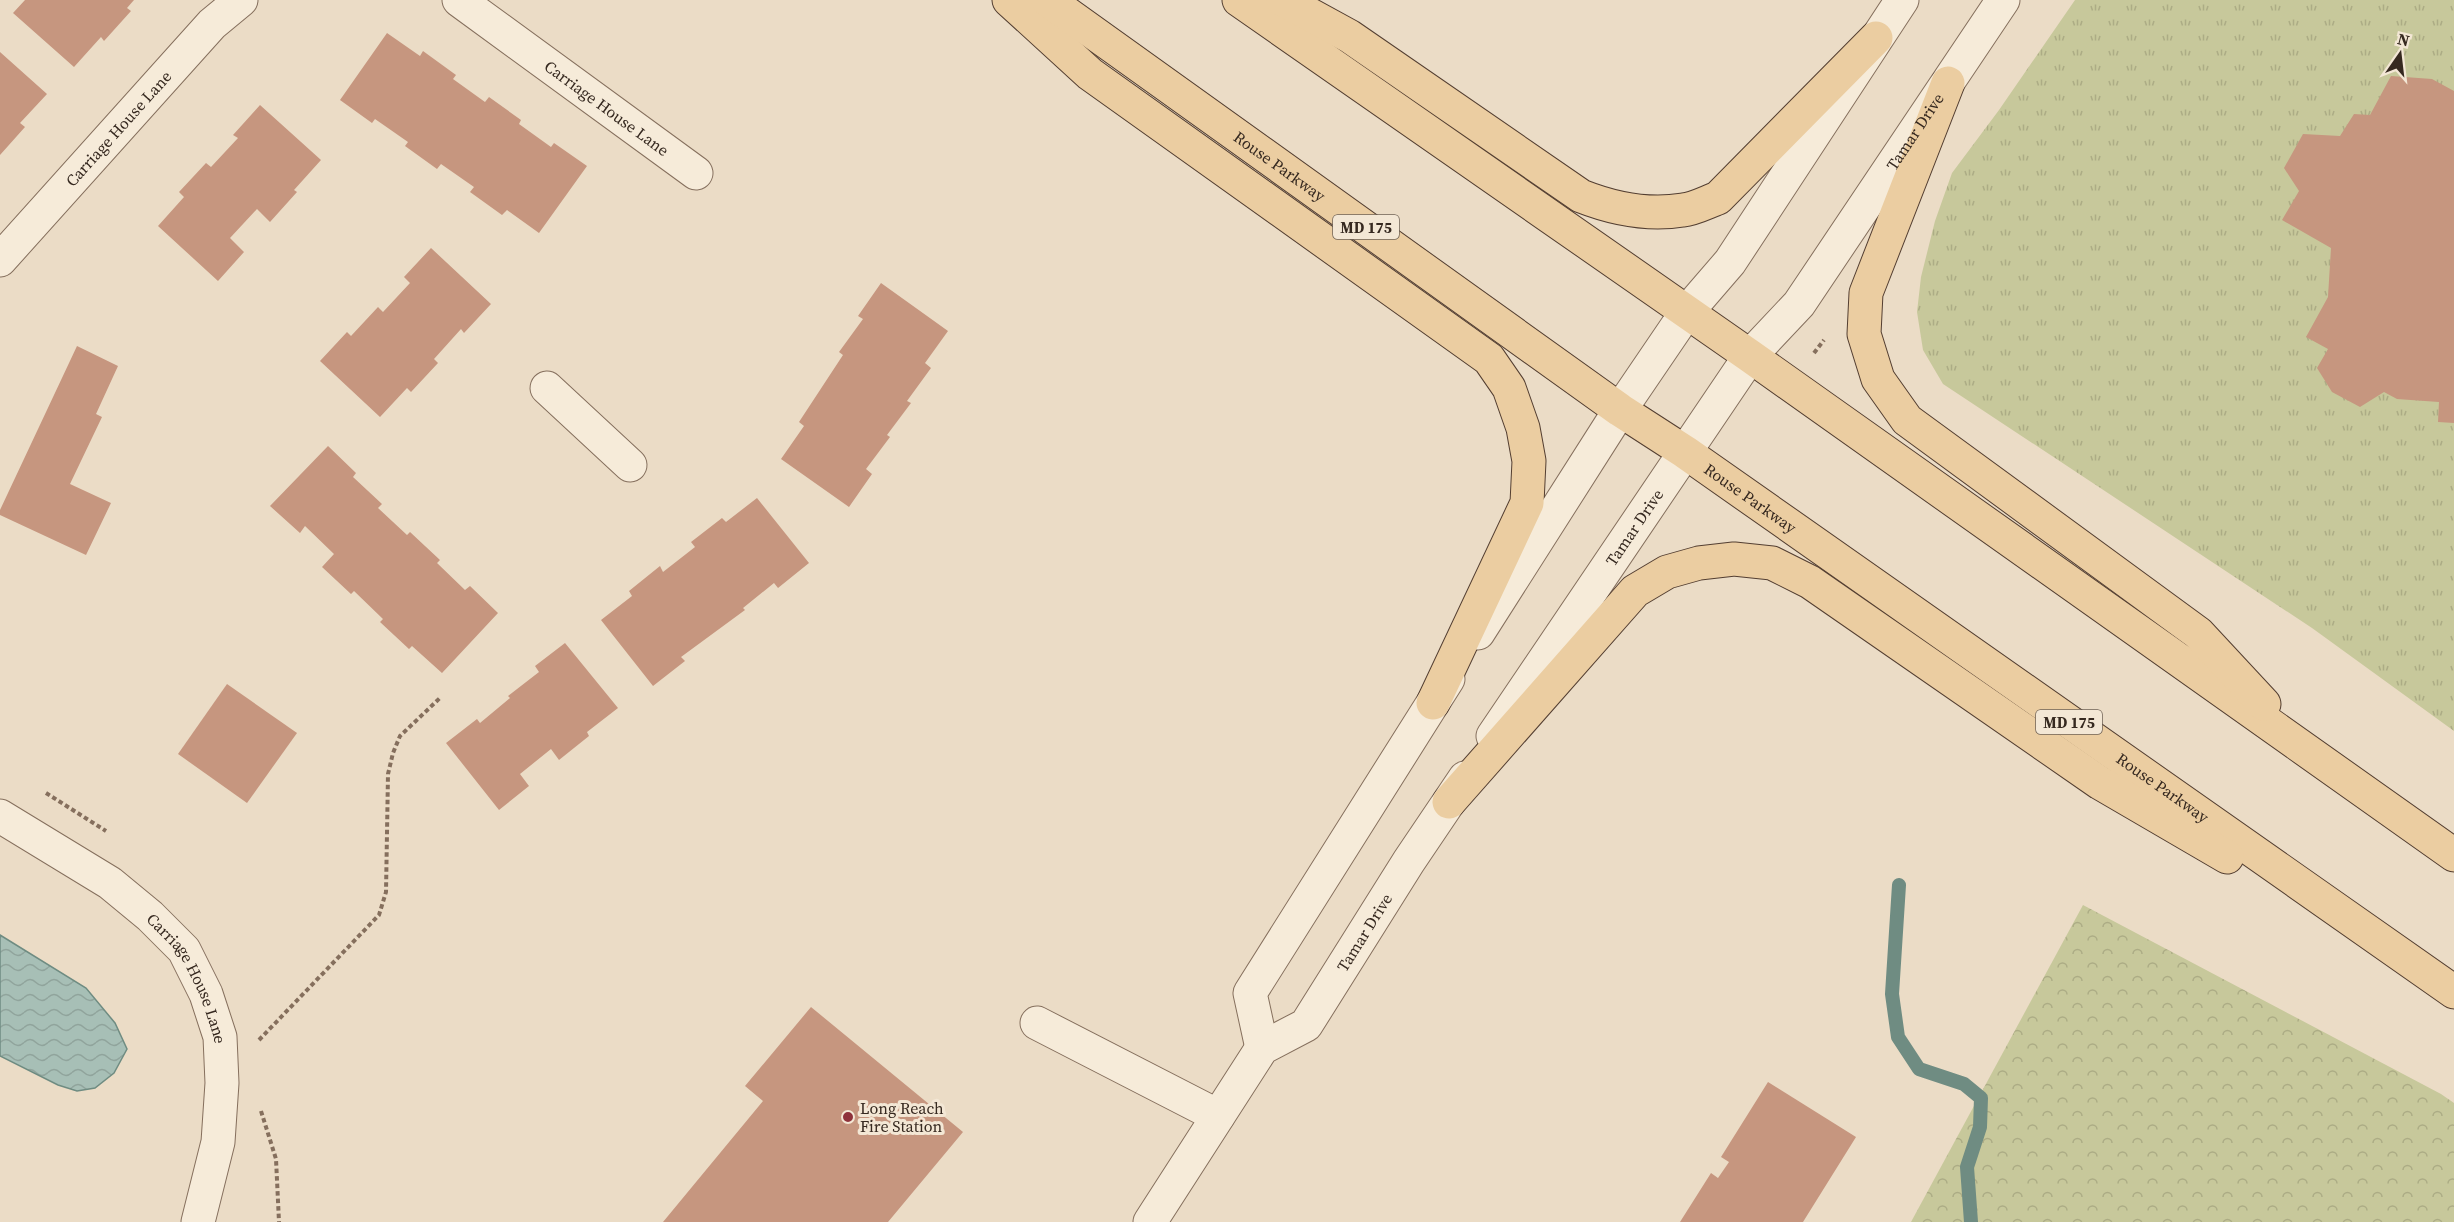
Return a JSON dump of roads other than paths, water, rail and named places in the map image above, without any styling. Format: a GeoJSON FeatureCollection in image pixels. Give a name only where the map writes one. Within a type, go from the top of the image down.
{"type":"FeatureCollection","features":[{"type":"Feature","properties":{"kind":"main road"},"geometry":{"type":"LineString","coordinates":[[1009,0],[1090,74],[1489,359],[1509,388],[1523,428],[1529,461],[1527,503],[1433,703]]}},
{"type":"Feature","properties":{"kind":"main road","name":"Rouse Parkway"},"geometry":{"type":"LineString","coordinates":[[1048,0],[1620,410],[1685,452],[2454,992]]}},
{"type":"Feature","properties":{"kind":"main road"},"geometry":{"type":"LineString","coordinates":[[1239,0],[1750,356],[2454,855]]}},
{"type":"Feature","properties":{"kind":"main road"},"geometry":{"type":"LineString","coordinates":[[1283,0],[1349,36],[1581,196],[1611,208],[1648,212],[1684,210],[1718,198],[1876,38]]}},
{"type":"Feature","properties":{"kind":"main road"},"geometry":{"type":"LineString","coordinates":[[1948,83],[1866,293],[1864,333],[1878,379],[1907,420],[2198,633],[2312,756]]}},
{"type":"Feature","properties":{"kind":"main road"},"geometry":{"type":"LineString","coordinates":[[1449,802],[1635,591],[1667,572],[1699,563],[1734,559],[1772,563],[1810,582],[2100,783],[2421,969]]}},
{"type":"Feature","properties":{"kind":"street","name":"Carriage House Lane"},"geometry":{"type":"LineString","coordinates":[[0,260],[212,24],[241,0]]}},
{"type":"Feature","properties":{"kind":"street","name":"Carriage House Lane"},"geometry":{"type":"LineString","coordinates":[[459,0],[696,173]]}},
{"type":"Feature","properties":{"kind":"street"},"geometry":{"type":"LineString","coordinates":[[1262,1048],[1250,993],[1620,410],[1686,313],[1730,262],[1902,0]]}},
{"type":"Feature","properties":{"kind":"street","name":"Tamar Drive"},"geometry":{"type":"LineString","coordinates":[[1150,1222],[1262,1048],[1306,1025],[1409,861],[1750,356],[1799,304],[2003,0]]}},
{"type":"Feature","properties":{"kind":"street"},"geometry":{"type":"LineString","coordinates":[[547,388],[630,465]]}},
{"type":"Feature","properties":{"kind":"street","name":"Carriage House Lane"},"geometry":{"type":"LineString","coordinates":[[0,816],[110,883],[150,916],[184,950],[206,994],[220,1037],[222,1083],[218,1142],[198,1222]]}},
{"type":"Feature","properties":{"kind":"street"},"geometry":{"type":"LineString","coordinates":[[1036,1023],[1218,1116]]}},
{"type":"Feature","properties":{"kind":"water"},"geometry":{"type":"Polygon","coordinates":[[[0,935],[86,988],[115,1023],[127,1049],[114,1073],[95,1088],[77,1091],[58,1085],[0,1056],[0,935]]]}},
{"type":"Feature","properties":{"kind":"waterway"},"geometry":{"type":"LineString","coordinates":[[1899,885],[1892,994],[1898,1037],[1919,1069],[1964,1084],[1981,1098],[1980,1127],[1967,1167],[1971,1222]]}},
{"type":"Feature","properties":{"kind":"place","name":"Long Reach Fire Station"},"geometry":{"type":"Point","coordinates":[848,1117]}}]}
